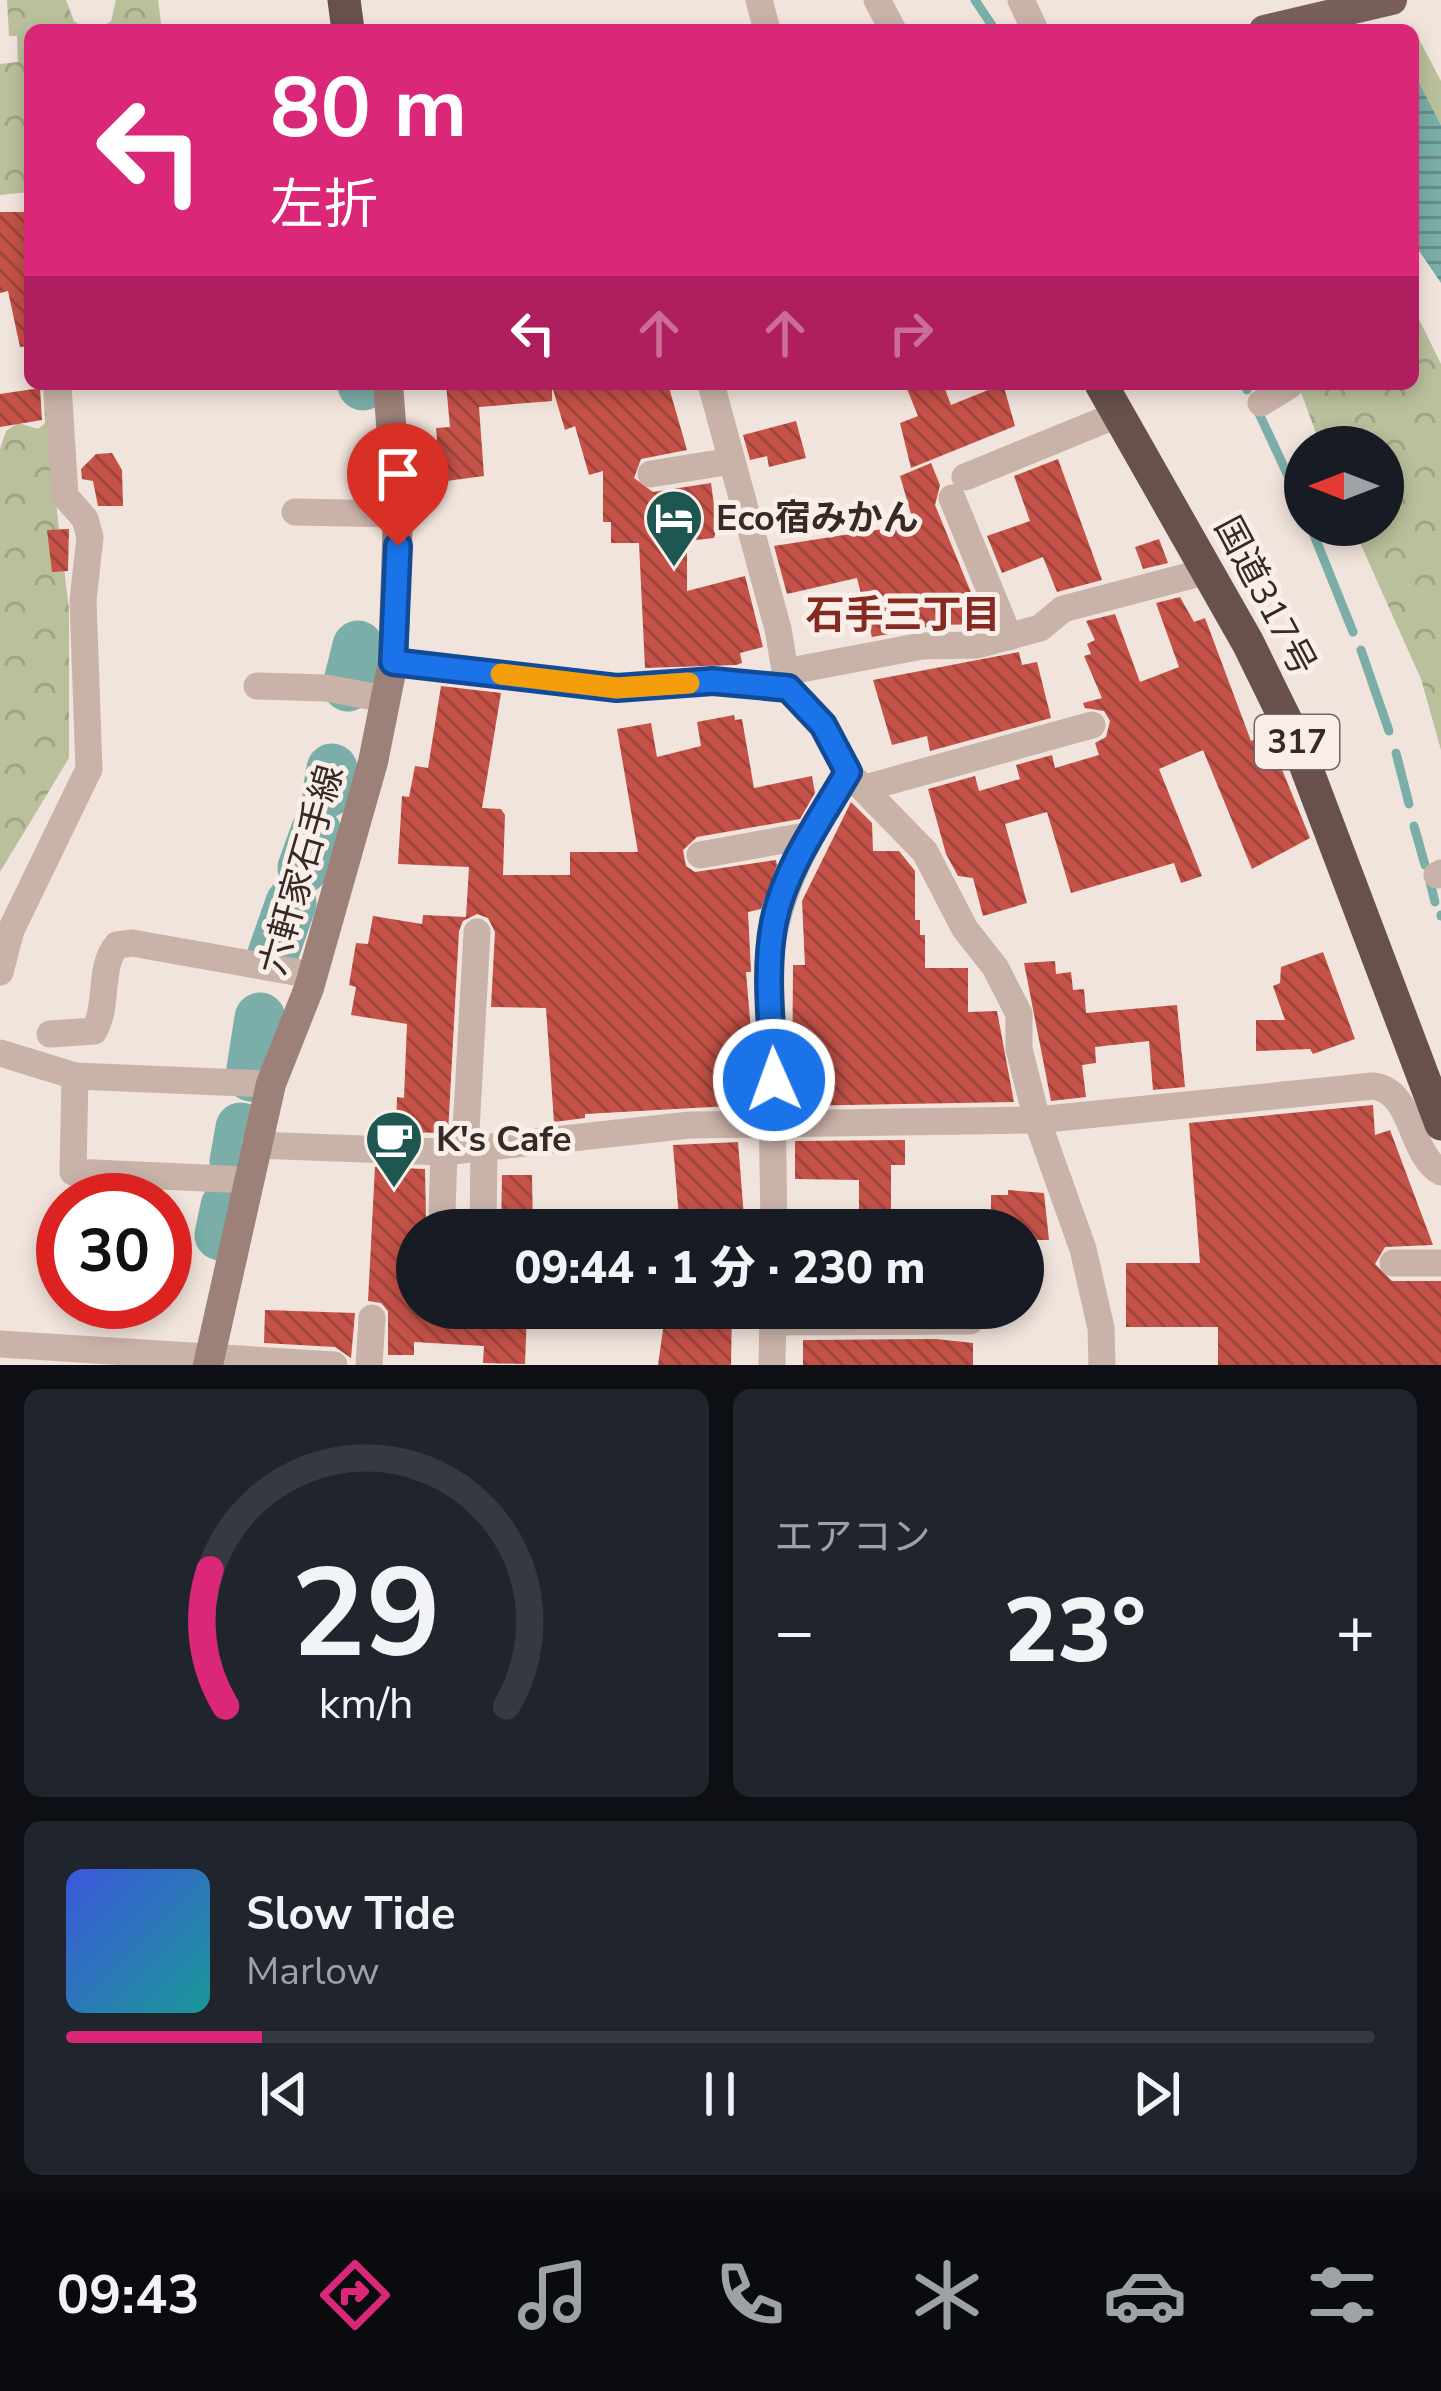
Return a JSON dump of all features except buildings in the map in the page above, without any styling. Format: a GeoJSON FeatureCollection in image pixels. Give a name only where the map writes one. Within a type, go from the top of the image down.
{"type":"FeatureCollection","features":[{"type":"Feature","properties":{"kind":"highway","name":"国道317号"},"geometry":{"type":"LineString","coordinates":[[1104,390],[1208,571],[1297,742],[1441,1124]]}},
{"type":"Feature","properties":{"kind":"main road"},"geometry":{"type":"LineString","coordinates":[[1290,24],[1393,0]]}},
{"type":"Feature","properties":{"kind":"main road","name":"六軒家石手線"},"geometry":{"type":"LineString","coordinates":[[208,1363],[271,1084],[312,974],[373,762],[393,662],[398,514],[388,390]]}},
{"type":"Feature","properties":{"kind":"street"},"geometry":{"type":"LineString","coordinates":[[0,972],[11,931],[89,770],[83,600],[90,537],[85,519],[65,496],[58,390]]}},
{"type":"Feature","properties":{"kind":"street"},"geometry":{"type":"LineString","coordinates":[[712,390],[787,680],[823,725],[856,780],[926,852],[964,929],[995,967],[1019,1014],[1019,1049],[1036,1120],[1083,1249],[1101,1328],[1102,1365]]}},
{"type":"Feature","properties":{"kind":"street"},"geometry":{"type":"LineString","coordinates":[[1261,403],[1283,390]]}},
{"type":"Feature","properties":{"kind":"street"},"geometry":{"type":"LineString","coordinates":[[1009,637],[958,488],[1119,413]]}},
{"type":"Feature","properties":{"kind":"street"},"geometry":{"type":"LineString","coordinates":[[651,474],[731,461]]}},
{"type":"Feature","properties":{"kind":"street"},"geometry":{"type":"LineString","coordinates":[[295,512],[398,514]]}},
{"type":"Feature","properties":{"kind":"street"},"geometry":{"type":"LineString","coordinates":[[393,662],[617,688],[787,680],[1009,637],[1040,628],[1063,609],[1208,571]]}},
{"type":"Feature","properties":{"kind":"street"},"geometry":{"type":"LineString","coordinates":[[257,686],[326,688],[385,699]]}},
{"type":"Feature","properties":{"kind":"street"},"geometry":{"type":"LineString","coordinates":[[774,1209],[770,958],[774,920],[794,863],[812,835],[856,780],[1092,725]]}},
{"type":"Feature","properties":{"kind":"street"},"geometry":{"type":"LineString","coordinates":[[700,855],[812,835]]}},
{"type":"Feature","properties":{"kind":"street"},"geometry":{"type":"LineString","coordinates":[[443,1209],[464,1149],[477,932]]}},
{"type":"Feature","properties":{"kind":"street"},"geometry":{"type":"LineString","coordinates":[[50,1034],[94,1031],[101,1018],[110,953],[117,945],[132,943],[312,974]]}},
{"type":"Feature","properties":{"kind":"street"},"geometry":{"type":"LineString","coordinates":[[0,1053],[75,1076],[271,1084]]}},
{"type":"Feature","properties":{"kind":"street"},"geometry":{"type":"LineString","coordinates":[[75,1076],[73,1172],[248,1180]]}},
{"type":"Feature","properties":{"kind":"street"},"geometry":{"type":"LineString","coordinates":[[255,1145],[464,1149],[776,1121],[1036,1120],[1386,1088],[1429,1165],[1441,1172]]}},
{"type":"Feature","properties":{"kind":"street"},"geometry":{"type":"LineString","coordinates":[[464,1149],[478,1209]]}},
{"type":"Feature","properties":{"kind":"street"},"geometry":{"type":"LineString","coordinates":[[1393,1263],[1441,1263]]}},
{"type":"Feature","properties":{"kind":"street"},"geometry":{"type":"LineString","coordinates":[[369,1365],[372,1318]]}},
{"type":"Feature","properties":{"kind":"street"},"geometry":{"type":"LineString","coordinates":[[772,1365],[773,1329]]}},
{"type":"Feature","properties":{"kind":"street"},"geometry":{"type":"LineString","coordinates":[[0,1344],[208,1363],[334,1365]]}},
{"type":"Feature","properties":{"kind":"green space"},"geometry":{"type":"Polygon","coordinates":[[[7,0],[66,0],[79,24],[24,24],[24,193],[0,195],[0,64],[18,62],[17,36],[9,36],[7,0]]]}},
{"type":"Feature","properties":{"kind":"green space"},"geometry":{"type":"Polygon","coordinates":[[[116,0],[158,0],[161,24],[107,24],[116,0]]]}},
{"type":"Feature","properties":{"kind":"green space"},"geometry":{"type":"Polygon","coordinates":[[[1419,39],[1441,81],[1441,125],[1419,83],[1419,39]]]}},
{"type":"Feature","properties":{"kind":"green space"},"geometry":{"type":"Polygon","coordinates":[[[1419,319],[1441,364],[1441,750],[1421,679],[1361,546],[1404,546],[1404,426],[1313,426],[1300,390],[1419,390],[1419,319]]]}},
{"type":"Feature","properties":{"kind":"green space"},"geometry":{"type":"Polygon","coordinates":[[[43,390],[50,390],[57,512],[69,609],[69,758],[0,872],[0,449],[6,431],[18,423],[38,429],[45,423],[43,390]]]}},
{"type":"Feature","properties":{"kind":"water"},"geometry":{"type":"Polygon","coordinates":[[[1419,83],[1441,125],[1441,283],[1419,251],[1419,83]]]}},
{"type":"Feature","properties":{"kind":"waterway"},"geometry":{"type":"LineString","coordinates":[[975,0],[991,24]]}},
{"type":"Feature","properties":{"kind":"waterway"},"geometry":{"type":"LineString","coordinates":[[1256,407],[1284,467]]}},
{"type":"Feature","properties":{"kind":"waterway"},"geometry":{"type":"LineString","coordinates":[[1318,546],[1353,632]]}},
{"type":"Feature","properties":{"kind":"waterway"},"geometry":{"type":"LineString","coordinates":[[348,686],[358,646]]}},
{"type":"Feature","properties":{"kind":"waterway"},"geometry":{"type":"LineString","coordinates":[[1361,650],[1389,731]]}},
{"type":"Feature","properties":{"kind":"waterway"},"geometry":{"type":"LineString","coordinates":[[1396,753],[1409,804]]}},
{"type":"Feature","properties":{"kind":"waterway"},"geometry":{"type":"LineString","coordinates":[[328,792],[332,769]]}},
{"type":"Feature","properties":{"kind":"waterway"},"geometry":{"type":"LineString","coordinates":[[1414,826],[1425,865]]}},
{"type":"Feature","properties":{"kind":"waterway"},"geometry":{"type":"LineString","coordinates":[[303,868],[316,832]]}},
{"type":"Feature","properties":{"kind":"waterway"},"geometry":{"type":"LineString","coordinates":[[1430,882],[1435,902]]}},
{"type":"Feature","properties":{"kind":"waterway"},"geometry":{"type":"LineString","coordinates":[[273,954],[291,903]]}},
{"type":"Feature","properties":{"kind":"waterway"},"geometry":{"type":"LineString","coordinates":[[251,1076],[260,1018]]}},
{"type":"Feature","properties":{"kind":"waterway"},"geometry":{"type":"LineString","coordinates":[[235,1162],[241,1128]]}},
{"type":"Feature","properties":{"kind":"waterway"},"geometry":{"type":"LineString","coordinates":[[220,1235],[226,1206]]}},
{"type":"Feature","properties":{"kind":"slow traffic"},"geometry":{"type":"LineString","coordinates":[[501,674],[617,688],[657,689],[689,683]]}},
{"type":"Feature","properties":{"kind":"place","name":"Eco宿みかん"},"geometry":{"type":"Point","coordinates":[674,569]}},
{"type":"Feature","properties":{"kind":"place","name":"K's Cafe"},"geometry":{"type":"Point","coordinates":[394,1190]}},
{"type":"Feature","properties":{"kind":"district","name":"石手三丁目"},"geometry":{"type":"Point","coordinates":[903,615]}},
{"type":"Feature","properties":{"kind":"route"},"geometry":{"type":"LineString","coordinates":[[398,546],[393,662],[617,688],[749,682],[788,688],[823,725],[848,772],[794,863],[774,920],[770,958],[774,1080]]}}]}
